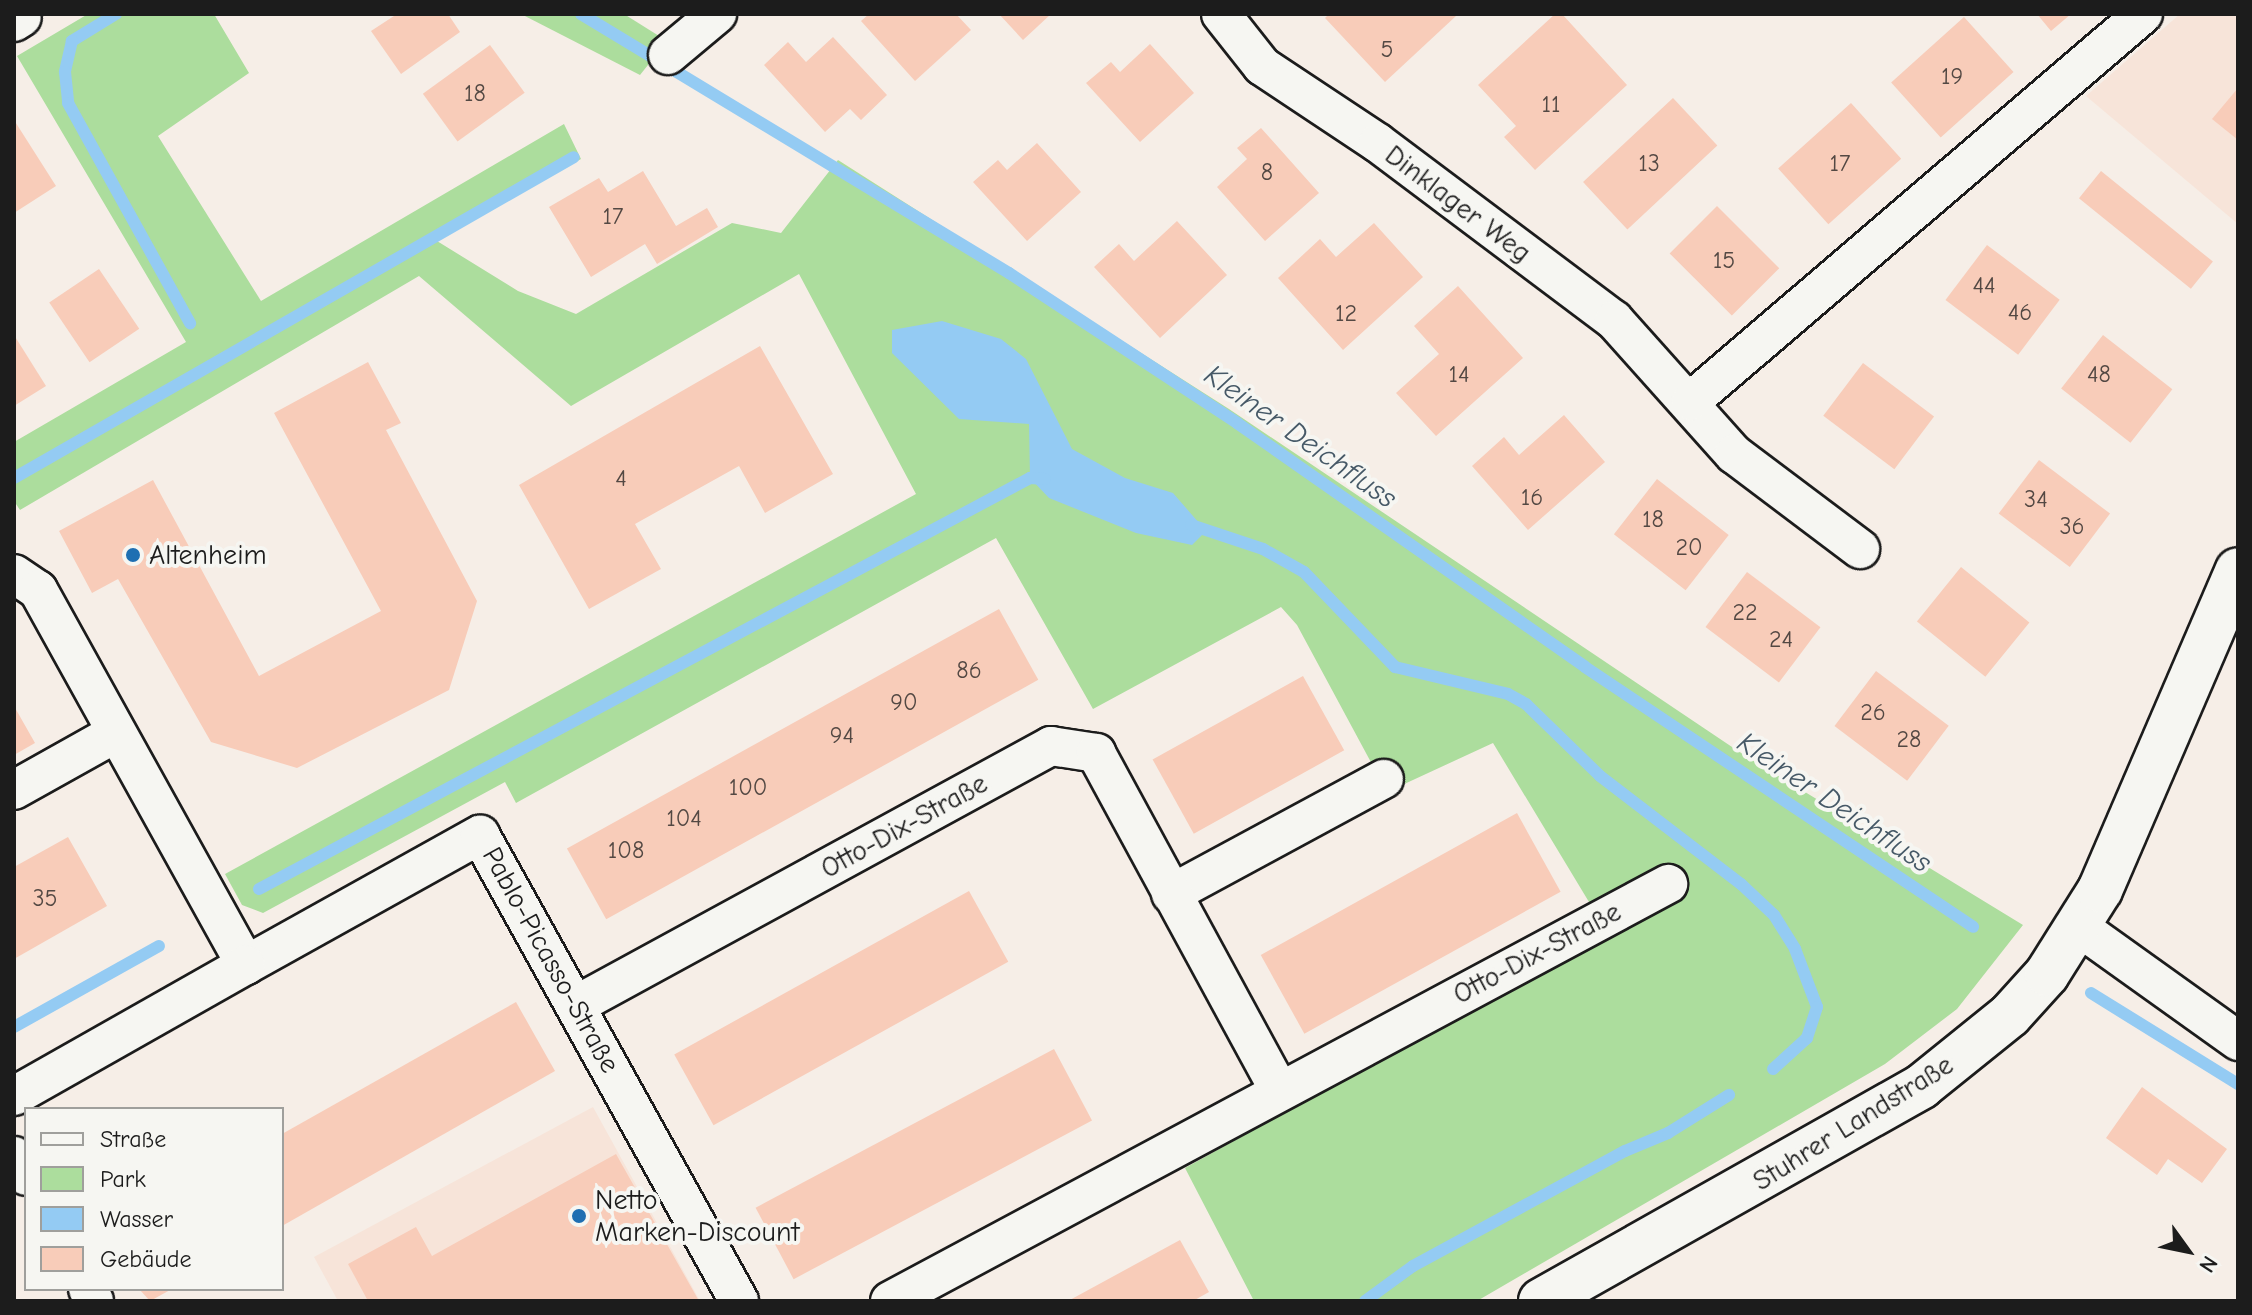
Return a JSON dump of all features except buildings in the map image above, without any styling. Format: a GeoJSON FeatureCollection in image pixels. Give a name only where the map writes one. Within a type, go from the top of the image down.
{"type":"FeatureCollection","features":[{"type":"Feature","properties":{"kind":"main road","name":"Stuhrer Landstraße"},"geometry":{"type":"LineString","coordinates":[[1541,1301],[1922,1086],[2010,1015],[2047,974],[2079,927],[2152,776],[2238,570]]}},
{"type":"Feature","properties":{"kind":"street"},"geometry":{"type":"LineString","coordinates":[[668,55],[717,14]]}},
{"type":"Feature","properties":{"kind":"street","name":"Dinklager Weg"},"geometry":{"type":"LineString","coordinates":[[1221,14],[1262,66],[1378,143],[1614,320],[1691,401],[1703,423],[1734,454],[1860,549]]}},
{"type":"Feature","properties":{"kind":"street"},"geometry":{"type":"LineString","coordinates":[[1691,401],[2143,14]]}},
{"type":"Feature","properties":{"kind":"street"},"geometry":{"type":"LineString","coordinates":[[14,574],[38,590],[246,965],[14,1096]]}},
{"type":"Feature","properties":{"kind":"street"},"geometry":{"type":"LineString","coordinates":[[14,790],[116,733]]}},
{"type":"Feature","properties":{"kind":"street","name":"Otto-Dix-Straße"},"geometry":{"type":"LineString","coordinates":[[578,1004],[1051,746],[1096,753],[1279,1090]]}},
{"type":"Feature","properties":{"kind":"street"},"geometry":{"type":"LineString","coordinates":[[1171,894],[1384,779]]}},
{"type":"Feature","properties":{"kind":"street","name":"Pablo-Picasso-Straße"},"geometry":{"type":"LineString","coordinates":[[246,965],[480,835],[578,1004],[739,1301]]}},
{"type":"Feature","properties":{"kind":"street","name":"Otto-Dix-Straße"},"geometry":{"type":"LineString","coordinates":[[890,1301],[1668,884]]}},
{"type":"Feature","properties":{"kind":"street"},"geometry":{"type":"LineString","coordinates":[[2079,927],[2238,1041]]}},
{"type":"Feature","properties":{"kind":"shaded area"},"geometry":{"type":"Polygon","coordinates":[[[2180,14],[2238,14],[2238,224],[2086,96],[2180,14]]]}},
{"type":"Feature","properties":{"kind":"shaded area","name":"Netto Marken-Discount"},"geometry":{"type":"Polygon","coordinates":[[[593,1107],[700,1301],[338,1301],[314,1257],[593,1107]]]}},
{"type":"Feature","properties":{"kind":"green space"},"geometry":{"type":"Polygon","coordinates":[[[88,14],[214,14],[249,73],[158,136],[261,301],[564,124],[581,159],[437,241],[518,291],[576,314],[732,223],[781,233],[838,160],[1229,409],[1738,751],[2023,925],[1957,1009],[1885,1064],[1477,1301],[1254,1301],[1185,1168],[1651,909],[1592,907],[1493,743],[1387,792],[1297,625],[1281,607],[1093,709],[996,538],[516,803],[505,782],[263,913],[242,905],[225,874],[916,494],[799,274],[571,406],[419,276],[20,510],[14,501],[14,442],[186,342],[17,56],[88,14]]]}},
{"type":"Feature","properties":{"kind":"green space"},"geometry":{"type":"Polygon","coordinates":[[[521,14],[624,14],[667,41],[640,75],[521,14]]]}},
{"type":"Feature","properties":{"kind":"water"},"geometry":{"type":"Polygon","coordinates":[[[942,321],[1001,339],[1026,359],[1072,449],[1125,478],[1173,493],[1206,531],[1192,545],[1136,533],[1049,498],[1030,478],[1029,424],[959,419],[892,353],[892,330],[942,321]]]}},
{"type":"Feature","properties":{"kind":"waterway"},"geometry":{"type":"LineString","coordinates":[[116,14],[72,41],[65,72],[68,103],[190,323]]}},
{"type":"Feature","properties":{"kind":"waterway","name":"Kleiner Deichfluss"},"geometry":{"type":"LineString","coordinates":[[581,14],[1009,273],[1237,423],[1585,667],[1973,927]]}},
{"type":"Feature","properties":{"kind":"waterway"},"geometry":{"type":"LineString","coordinates":[[14,478],[574,157]]}},
{"type":"Feature","properties":{"kind":"waterway"},"geometry":{"type":"LineString","coordinates":[[259,889],[1030,478],[1045,479]]}},
{"type":"Feature","properties":{"kind":"waterway"},"geometry":{"type":"LineString","coordinates":[[1191,525],[1263,549],[1304,572],[1395,667],[1508,694],[1526,704],[1600,776],[1741,884],[1774,915],[1795,949],[1817,1007],[1807,1038],[1773,1069]]}},
{"type":"Feature","properties":{"kind":"waterway"},"geometry":{"type":"LineString","coordinates":[[14,1027],[159,946]]}},
{"type":"Feature","properties":{"kind":"waterway","name":"Kleiner Deichfluss"},"geometry":{"type":"LineString","coordinates":[[2091,993],[2238,1084]]}},
{"type":"Feature","properties":{"kind":"waterway"},"geometry":{"type":"LineString","coordinates":[[1365,1301],[1413,1266],[1625,1151],[1668,1133],[1729,1095]]}},
{"type":"Feature","properties":{"kind":"place","name":"Altenheim"},"geometry":{"type":"Point","coordinates":[133,555]}},
{"type":"Feature","properties":{"kind":"place","name":"Netto Marken-Discount"},"geometry":{"type":"Point","coordinates":[579,1216]}}]}
